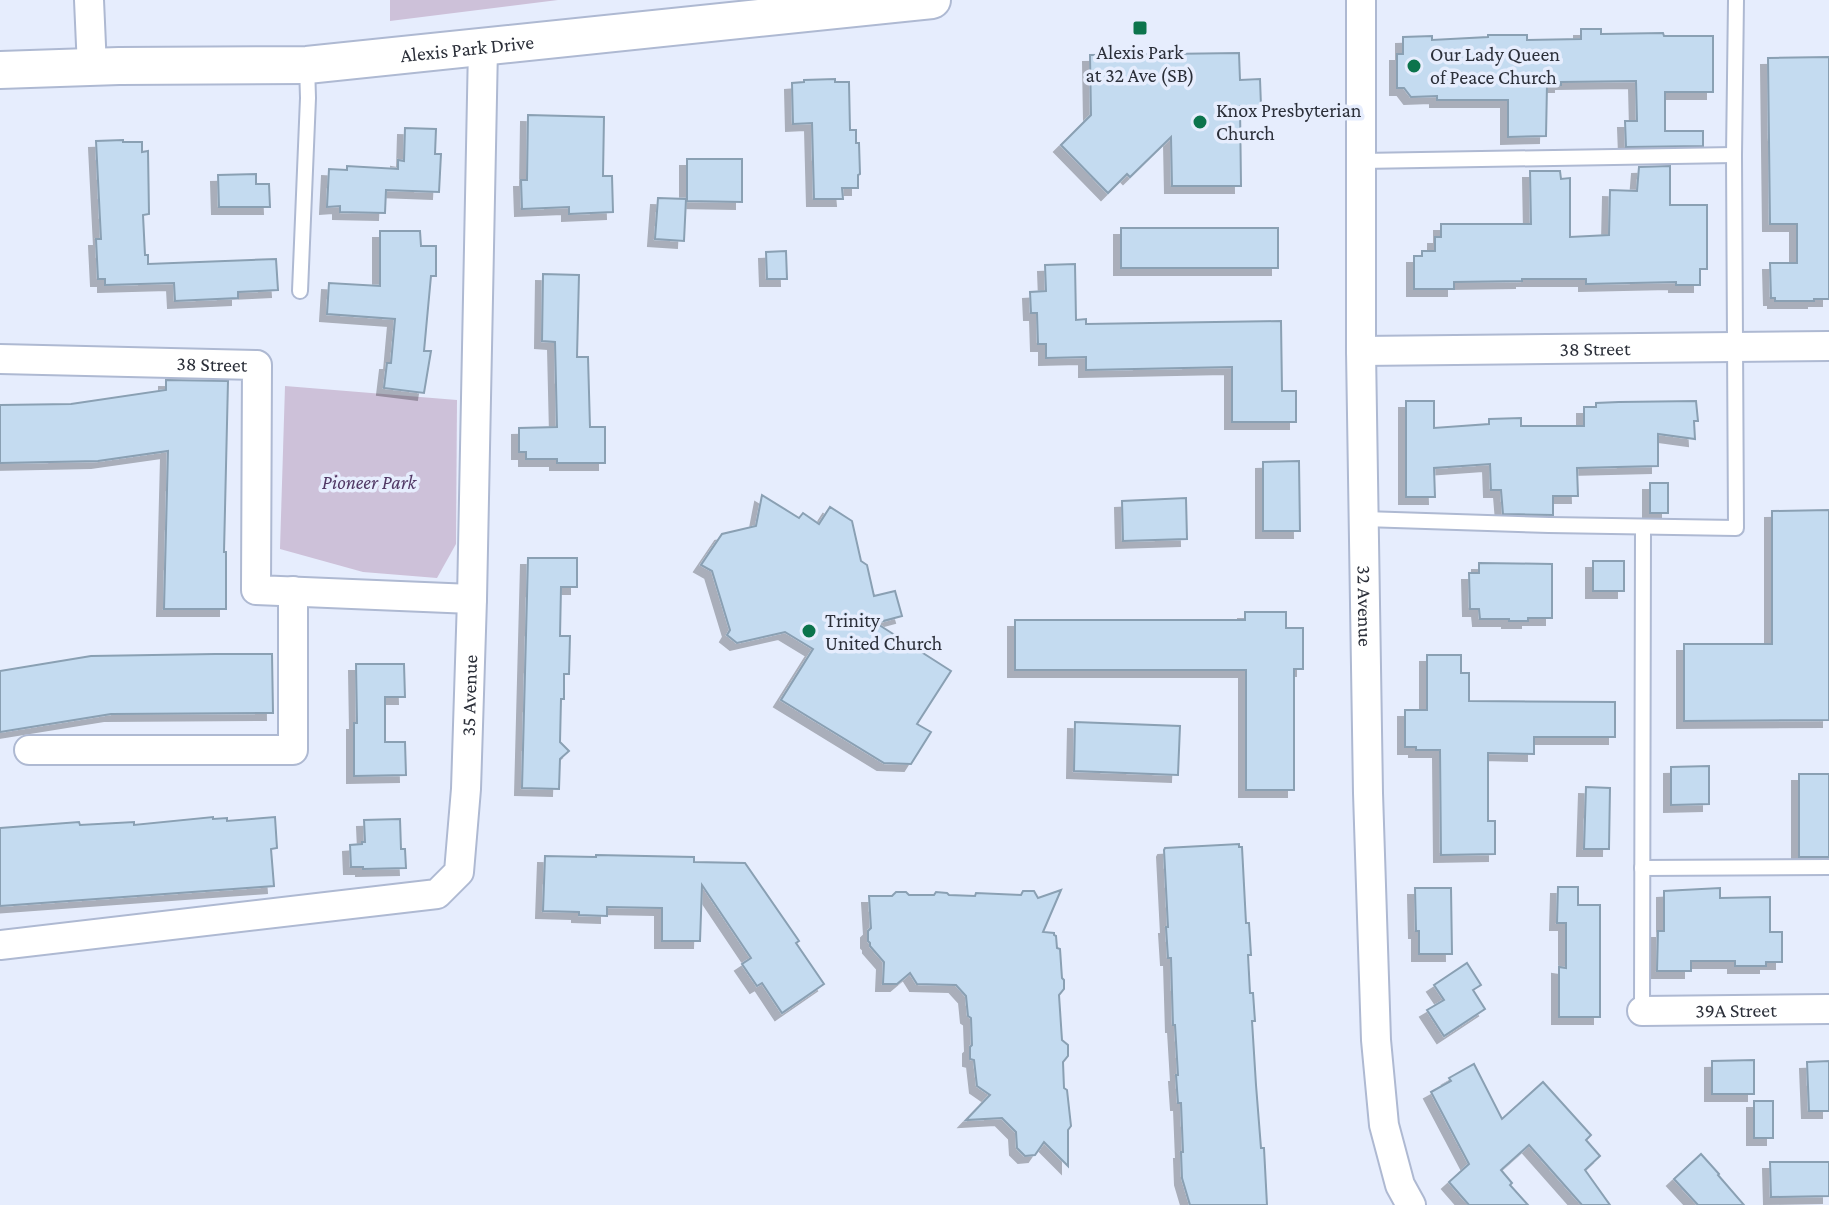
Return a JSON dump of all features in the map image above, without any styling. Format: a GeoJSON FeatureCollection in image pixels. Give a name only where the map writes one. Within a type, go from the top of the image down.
{"type":"FeatureCollection","features":[{"type":"Feature","properties":{"kind":"street"},"geometry":{"type":"LineString","coordinates":[[89,0],[92,68]]}},
{"type":"Feature","properties":{"kind":"street","name":"Alexis Park Drive"},"geometry":{"type":"LineString","coordinates":[[0,70],[307,65],[932,0]]}},
{"type":"Feature","properties":{"kind":"street","name":"32 Avenue"},"geometry":{"type":"LineString","coordinates":[[1361,0],[1361,351],[1368,793],[1376,1040],[1384,1125],[1400,1185],[1411,1205]]}},
{"type":"Feature","properties":{"kind":"street","name":"35 Avenue"},"geometry":{"type":"LineString","coordinates":[[0,945],[437,894],[459,872],[466,789],[472,599],[483,47]]}},
{"type":"Feature","properties":{"kind":"street","name":"38 Street"},"geometry":{"type":"LineString","coordinates":[[1361,351],[1829,346]]}},
{"type":"Feature","properties":{"kind":"street","name":"38 Street"},"geometry":{"type":"LineString","coordinates":[[0,359],[257,365],[256,590],[472,599]]}},
{"type":"Feature","properties":{"kind":"street"},"geometry":{"type":"LineString","coordinates":[[29,750],[293,750],[293,591]]}},
{"type":"Feature","properties":{"kind":"street","name":"39A Street"},"geometry":{"type":"LineString","coordinates":[[1642,1011],[1829,1009]]}},
{"type":"Feature","properties":{"kind":"lane"},"geometry":{"type":"LineString","coordinates":[[1364,519],[1736,528],[1736,0]]}},
{"type":"Feature","properties":{"kind":"lane"},"geometry":{"type":"LineString","coordinates":[[300,291],[307,65]]}},
{"type":"Feature","properties":{"kind":"lane"},"geometry":{"type":"LineString","coordinates":[[1361,161],[1734,155]]}},
{"type":"Feature","properties":{"kind":"lane"},"geometry":{"type":"LineString","coordinates":[[1642,1011],[1643,527]]}},
{"type":"Feature","properties":{"kind":"lane"},"geometry":{"type":"LineString","coordinates":[[1642,868],[1829,867]]}},
{"type":"Feature","properties":{"kind":"green space"},"geometry":{"type":"Polygon","coordinates":[[[390,0],[558,0],[390,21],[390,0]]]}},
{"type":"Feature","properties":{"kind":"green space","name":"Pioneer Park"},"geometry":{"type":"Polygon","coordinates":[[[285,386],[457,400],[456,544],[437,578],[363,572],[280,549],[285,386]]]}},
{"type":"Feature","properties":{"kind":"building"},"geometry":{"type":"Polygon","coordinates":[[[1581,29],[1601,29],[1601,34],[1713,36],[1713,92],[1665,92],[1665,131],[1703,131],[1703,146],[1626,147],[1625,121],[1637,121],[1636,81],[1547,85],[1546,136],[1508,137],[1508,100],[1437,100],[1437,96],[1411,97],[1404,88],[1397,88],[1397,54],[1403,54],[1403,37],[1432,36],[1432,40],[1527,35],[1527,40],[1581,39],[1581,29]]]}},
{"type":"Feature","properties":{"kind":"building","name":"Knox Presbyterian Church"},"geometry":{"type":"Polygon","coordinates":[[[1239,53],[1240,80],[1260,79],[1261,106],[1240,106],[1241,186],[1172,186],[1171,137],[1130,177],[1127,174],[1108,193],[1061,145],[1091,115],[1090,55],[1239,53]]]}},
{"type":"Feature","properties":{"kind":"building"},"geometry":{"type":"Polygon","coordinates":[[[1829,57],[1829,299],[1775,301],[1771,298],[1770,263],[1797,263],[1797,224],[1770,224],[1768,58],[1829,57]]]}},
{"type":"Feature","properties":{"kind":"building"},"geometry":{"type":"Polygon","coordinates":[[[835,79],[835,82],[849,82],[850,130],[856,130],[856,143],[859,143],[858,188],[842,188],[843,199],[814,199],[812,123],[793,124],[792,83],[835,79]]]}},
{"type":"Feature","properties":{"kind":"building"},"geometry":{"type":"Polygon","coordinates":[[[528,115],[604,117],[603,176],[612,176],[613,212],[569,214],[569,207],[522,209],[521,180],[527,180],[528,115]]]}},
{"type":"Feature","properties":{"kind":"building"},"geometry":{"type":"Polygon","coordinates":[[[405,128],[436,129],[435,154],[441,154],[439,192],[386,190],[385,213],[340,212],[340,206],[327,207],[329,169],[347,170],[347,166],[398,169],[398,160],[404,161],[405,128]]]}},
{"type":"Feature","properties":{"kind":"building"},"geometry":{"type":"Polygon","coordinates":[[[96,141],[142,142],[142,152],[148,151],[149,214],[143,215],[148,264],[276,259],[278,290],[238,292],[238,298],[175,301],[174,283],[105,285],[105,279],[98,279],[96,239],[101,239],[96,141]]]}},
{"type":"Feature","properties":{"kind":"building"},"geometry":{"type":"Polygon","coordinates":[[[687,159],[742,159],[742,202],[687,201],[687,159]]]}},
{"type":"Feature","properties":{"kind":"building"},"geometry":{"type":"Polygon","coordinates":[[[1670,166],[1670,205],[1707,205],[1707,269],[1700,269],[1700,285],[1676,285],[1676,282],[1586,284],[1586,279],[1522,279],[1454,282],[1454,289],[1414,289],[1414,256],[1422,256],[1422,251],[1435,251],[1435,237],[1441,237],[1441,224],[1531,224],[1530,171],[1560,171],[1561,179],[1570,178],[1570,237],[1609,235],[1610,190],[1637,191],[1639,167],[1670,166]]]}},
{"type":"Feature","properties":{"kind":"building"},"geometry":{"type":"Polygon","coordinates":[[[256,174],[256,184],[269,184],[270,207],[219,207],[218,175],[256,174]]]}},
{"type":"Feature","properties":{"kind":"building"},"geometry":{"type":"Polygon","coordinates":[[[658,198],[686,199],[684,241],[655,239],[658,198]]]}},
{"type":"Feature","properties":{"kind":"building"},"geometry":{"type":"Polygon","coordinates":[[[1121,228],[1278,228],[1278,268],[1121,268],[1121,228]]]}},
{"type":"Feature","properties":{"kind":"building"},"geometry":{"type":"Polygon","coordinates":[[[380,231],[420,231],[421,246],[436,246],[436,276],[431,276],[424,351],[431,351],[424,393],[384,388],[387,363],[391,363],[395,319],[327,314],[329,283],[380,286],[380,231]]]}},
{"type":"Feature","properties":{"kind":"building"},"geometry":{"type":"Polygon","coordinates":[[[786,251],[787,279],[767,279],[766,252],[786,251]]]}},
{"type":"Feature","properties":{"kind":"building"},"geometry":{"type":"Polygon","coordinates":[[[1075,264],[1076,320],[1086,319],[1086,324],[1281,321],[1282,391],[1296,391],[1296,422],[1232,422],[1232,367],[1086,370],[1086,357],[1046,358],[1046,344],[1038,344],[1037,313],[1031,313],[1030,292],[1046,291],[1045,265],[1075,264]]]}},
{"type":"Feature","properties":{"kind":"building"},"geometry":{"type":"Polygon","coordinates":[[[543,274],[579,275],[577,357],[588,357],[590,427],[605,427],[605,463],[557,463],[557,459],[526,459],[526,452],[519,452],[519,428],[557,427],[555,342],[542,341],[543,274]]]}},
{"type":"Feature","properties":{"kind":"building"},"geometry":{"type":"Polygon","coordinates":[[[166,380],[228,381],[224,552],[226,609],[164,609],[168,451],[98,461],[0,463],[0,405],[71,404],[166,390],[166,380]]]}},
{"type":"Feature","properties":{"kind":"building"},"geometry":{"type":"Polygon","coordinates":[[[1406,401],[1434,401],[1434,428],[1489,424],[1489,419],[1521,418],[1521,426],[1584,426],[1584,407],[1619,402],[1696,401],[1698,421],[1694,421],[1695,439],[1658,434],[1658,466],[1577,468],[1578,496],[1553,496],[1553,515],[1503,514],[1501,490],[1491,490],[1490,464],[1434,468],[1435,497],[1406,497],[1406,401]]]}},
{"type":"Feature","properties":{"kind":"building"},"geometry":{"type":"Polygon","coordinates":[[[1299,461],[1300,531],[1263,531],[1263,462],[1299,461]]]}},
{"type":"Feature","properties":{"kind":"building"},"geometry":{"type":"Polygon","coordinates":[[[1650,483],[1668,483],[1668,513],[1650,513],[1650,483]]]}},
{"type":"Feature","properties":{"kind":"building","name":"Trinity United Church"},"geometry":{"type":"Polygon","coordinates":[[[762,495],[799,518],[803,513],[819,524],[830,507],[852,521],[861,561],[867,565],[874,596],[895,591],[902,616],[876,623],[951,671],[917,724],[931,732],[911,764],[884,763],[781,700],[813,649],[785,632],[737,643],[727,635],[730,630],[712,571],[701,565],[722,534],[756,526],[762,495]]]}},
{"type":"Feature","properties":{"kind":"building"},"geometry":{"type":"Polygon","coordinates":[[[1186,498],[1187,539],[1123,541],[1122,501],[1186,498]]]}},
{"type":"Feature","properties":{"kind":"building"},"geometry":{"type":"Polygon","coordinates":[[[1829,510],[1829,720],[1684,721],[1684,644],[1772,644],[1772,511],[1829,510]]]}},
{"type":"Feature","properties":{"kind":"building"},"geometry":{"type":"Polygon","coordinates":[[[528,558],[577,558],[577,587],[561,587],[560,636],[570,636],[569,674],[564,674],[564,699],[561,699],[560,742],[569,751],[560,759],[559,789],[522,788],[528,558]]]}},
{"type":"Feature","properties":{"kind":"building"},"geometry":{"type":"Polygon","coordinates":[[[1593,561],[1624,561],[1624,591],[1593,591],[1593,561]]]}},
{"type":"Feature","properties":{"kind":"building"},"geometry":{"type":"Polygon","coordinates":[[[1479,563],[1552,564],[1552,618],[1528,618],[1528,621],[1480,619],[1479,609],[1470,609],[1469,573],[1479,573],[1479,563]]]}},
{"type":"Feature","properties":{"kind":"building"},"geometry":{"type":"Polygon","coordinates":[[[1245,612],[1286,612],[1286,628],[1303,628],[1303,669],[1294,669],[1294,790],[1246,790],[1246,670],[1015,670],[1015,620],[1245,620],[1245,612]]]}},
{"type":"Feature","properties":{"kind":"building"},"geometry":{"type":"Polygon","coordinates":[[[272,654],[273,713],[111,714],[0,732],[0,671],[91,656],[272,654]]]}},
{"type":"Feature","properties":{"kind":"building"},"geometry":{"type":"Polygon","coordinates":[[[1427,655],[1461,655],[1461,673],[1469,673],[1469,701],[1615,702],[1615,737],[1534,737],[1534,754],[1488,753],[1488,821],[1495,821],[1495,854],[1441,855],[1440,750],[1405,747],[1405,710],[1427,710],[1427,655]]]}},
{"type":"Feature","properties":{"kind":"building"},"geometry":{"type":"Polygon","coordinates":[[[356,664],[404,664],[405,697],[385,697],[385,742],[405,742],[406,775],[354,776],[356,664]]]}},
{"type":"Feature","properties":{"kind":"building"},"geometry":{"type":"Polygon","coordinates":[[[1075,722],[1180,726],[1178,775],[1074,771],[1075,722]]]}},
{"type":"Feature","properties":{"kind":"building"},"geometry":{"type":"Polygon","coordinates":[[[1709,766],[1709,804],[1671,805],[1671,767],[1709,766]]]}},
{"type":"Feature","properties":{"kind":"building"},"geometry":{"type":"Polygon","coordinates":[[[1799,774],[1829,774],[1829,857],[1799,857],[1799,774]]]}},
{"type":"Feature","properties":{"kind":"building"},"geometry":{"type":"Polygon","coordinates":[[[1586,787],[1610,788],[1609,849],[1584,849],[1586,787]]]}},
{"type":"Feature","properties":{"kind":"building"},"geometry":{"type":"Polygon","coordinates":[[[275,817],[277,848],[271,849],[274,886],[0,906],[0,828],[79,822],[80,825],[134,822],[134,825],[227,818],[227,821],[275,817]]]}},
{"type":"Feature","properties":{"kind":"building"},"geometry":{"type":"Polygon","coordinates":[[[400,819],[401,849],[405,849],[406,868],[351,867],[350,845],[365,842],[364,820],[400,819]]]}},
{"type":"Feature","properties":{"kind":"building"},"geometry":{"type":"Polygon","coordinates":[[[1239,844],[1242,847],[1246,923],[1249,923],[1250,993],[1253,993],[1256,1085],[1267,1205],[1190,1205],[1182,1178],[1181,1103],[1178,1103],[1176,1075],[1171,958],[1168,958],[1164,850],[1239,844]]]}},
{"type":"Feature","properties":{"kind":"building"},"geometry":{"type":"Polygon","coordinates":[[[545,856],[694,857],[694,862],[745,863],[799,941],[796,943],[824,984],[782,1013],[762,983],[757,986],[742,964],[751,958],[702,885],[700,941],[662,941],[662,908],[607,907],[607,916],[543,911],[545,856]]]}},
{"type":"Feature","properties":{"kind":"building"},"geometry":{"type":"Polygon","coordinates":[[[1558,887],[1578,887],[1578,905],[1600,905],[1600,1017],[1559,1017],[1559,967],[1566,968],[1566,923],[1557,923],[1558,887]]]}},
{"type":"Feature","properties":{"kind":"building"},"geometry":{"type":"Polygon","coordinates":[[[1415,888],[1451,888],[1452,954],[1419,954],[1415,888]]]}},
{"type":"Feature","properties":{"kind":"building"},"geometry":{"type":"Polygon","coordinates":[[[1720,888],[1720,898],[1770,897],[1770,932],[1782,932],[1782,962],[1766,962],[1766,966],[1735,966],[1735,961],[1691,961],[1691,971],[1657,971],[1658,931],[1664,931],[1664,891],[1720,888]]]}},
{"type":"Feature","properties":{"kind":"building"},"geometry":{"type":"Polygon","coordinates":[[[1061,890],[1043,932],[1056,936],[1064,980],[1064,989],[1059,995],[1062,1040],[1068,1045],[1068,1056],[1063,1062],[1071,1126],[1068,1130],[1068,1166],[1044,1142],[1035,1155],[1025,1156],[1017,1148],[1016,1132],[1002,1118],[966,1120],[990,1095],[977,1086],[974,1060],[970,1059],[971,1018],[968,1016],[966,996],[956,985],[917,984],[910,973],[897,984],[883,984],[884,962],[868,941],[871,928],[869,896],[892,896],[896,892],[909,895],[934,895],[936,892],[975,896],[976,893],[1021,895],[1023,891],[1034,891],[1038,898],[1061,890]]]}},
{"type":"Feature","properties":{"kind":"building"},"geometry":{"type":"Polygon","coordinates":[[[1467,963],[1481,985],[1473,990],[1485,1009],[1444,1036],[1427,1010],[1444,1000],[1434,985],[1467,963]]]}},
{"type":"Feature","properties":{"kind":"building"},"geometry":{"type":"Polygon","coordinates":[[[1754,1060],[1754,1094],[1712,1094],[1712,1061],[1754,1060]]]}},
{"type":"Feature","properties":{"kind":"building"},"geometry":{"type":"Polygon","coordinates":[[[1829,1061],[1829,1111],[1809,1111],[1807,1062],[1829,1061]]]}},
{"type":"Feature","properties":{"kind":"building"},"geometry":{"type":"Polygon","coordinates":[[[1474,1064],[1502,1119],[1543,1082],[1591,1135],[1586,1140],[1600,1156],[1585,1170],[1610,1205],[1582,1205],[1529,1145],[1501,1170],[1528,1205],[1469,1205],[1449,1182],[1469,1164],[1431,1092],[1474,1064]]]}},
{"type":"Feature","properties":{"kind":"building"},"geometry":{"type":"Polygon","coordinates":[[[1754,1101],[1773,1101],[1773,1138],[1754,1138],[1754,1101]]]}},
{"type":"Feature","properties":{"kind":"building"},"geometry":{"type":"Polygon","coordinates":[[[1701,1154],[1744,1205],[1698,1205],[1674,1179],[1701,1154]]]}},
{"type":"Feature","properties":{"kind":"building"},"geometry":{"type":"Polygon","coordinates":[[[1770,1162],[1829,1162],[1829,1196],[1771,1197],[1770,1162]]]}},
{"type":"Feature","properties":{"kind":"place","name":"Alexis Park at 32 Ave (SB)"},"geometry":{"type":"Point","coordinates":[1140,28]}},
{"type":"Feature","properties":{"kind":"place","name":"Our Lady Queen of Peace Church"},"geometry":{"type":"Point","coordinates":[1414,66]}},
{"type":"Feature","properties":{"kind":"place","name":"Knox Presbyterian Church"},"geometry":{"type":"Point","coordinates":[1200,122]}},
{"type":"Feature","properties":{"kind":"place","name":"Trinity United Church"},"geometry":{"type":"Point","coordinates":[809,631]}}]}
